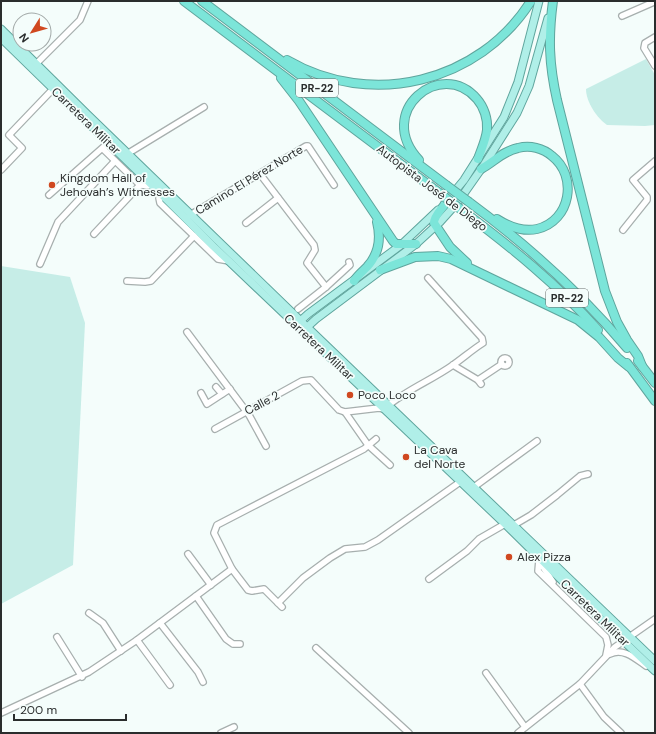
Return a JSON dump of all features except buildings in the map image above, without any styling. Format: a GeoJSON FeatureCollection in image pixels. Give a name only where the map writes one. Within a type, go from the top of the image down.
{"type":"FeatureCollection","features":[{"type":"Feature","properties":{"kind":"highway","name":"Autopista José de Diego"},"geometry":{"type":"LineString","coordinates":[[184,1],[500,239],[562,293],[592,323],[655,401]]}},
{"type":"Feature","properties":{"kind":"highway","name":"Autopista José de Diego"},"geometry":{"type":"LineString","coordinates":[[202,1],[469,202],[530,250],[580,296],[612,330],[655,383]]}},
{"type":"Feature","properties":{"kind":"highway"},"geometry":{"type":"LineString","coordinates":[[268,51],[312,72],[342,82],[377,85],[415,81],[453,69],[482,52],[512,26],[531,1]]}},
{"type":"Feature","properties":{"kind":"highway"},"geometry":{"type":"LineString","coordinates":[[553,1],[550,18],[549,50],[552,79],[557,100],[605,291],[617,322],[638,356],[642,366]]}},
{"type":"Feature","properties":{"kind":"highway"},"geometry":{"type":"LineString","coordinates":[[265,62],[285,82],[299,101],[376,217],[396,244],[416,244]]}},
{"type":"Feature","properties":{"kind":"highway"},"geometry":{"type":"LineString","coordinates":[[432,174],[409,148],[406,141],[404,127],[406,114],[411,102],[419,94],[430,87],[443,84],[456,86],[472,94],[480,103],[485,112],[487,130],[478,159]]}},
{"type":"Feature","properties":{"kind":"highway"},"geometry":{"type":"LineString","coordinates":[[481,169],[505,152],[519,148],[532,147],[544,150],[556,159],[565,171],[568,182],[568,192],[564,207],[554,220],[542,227],[531,229],[518,228],[486,215]]}},
{"type":"Feature","properties":{"kind":"highway"},"geometry":{"type":"LineString","coordinates":[[445,204],[434,220],[435,226],[450,247],[475,270]]}},
{"type":"Feature","properties":{"kind":"highway"},"geometry":{"type":"LineString","coordinates":[[354,280],[359,273],[370,264],[377,252],[380,232],[376,217]]}},
{"type":"Feature","properties":{"kind":"highway"},"geometry":{"type":"LineString","coordinates":[[380,270],[408,259],[432,256],[451,259],[578,320],[599,337],[618,358],[629,367]]}},
{"type":"Feature","properties":{"kind":"main road"},"geometry":{"type":"LineString","coordinates":[[298,323],[401,245],[445,204],[464,180],[504,117],[518,82],[539,1]]}},
{"type":"Feature","properties":{"kind":"main road"},"geometry":{"type":"LineString","coordinates":[[305,329],[316,319],[416,244],[458,202],[517,113],[529,86],[553,1]]}},
{"type":"Feature","properties":{"kind":"main road","name":"Carretera Militar"},"geometry":{"type":"LineString","coordinates":[[1,29],[190,214],[298,323]]}},
{"type":"Feature","properties":{"kind":"main road","name":"Carretera Militar"},"geometry":{"type":"LineString","coordinates":[[1,38],[229,261],[305,329],[387,408],[460,482],[534,552],[575,594],[655,661]]}},
{"type":"Feature","properties":{"kind":"main road","name":"Carretera Militar"},"geometry":{"type":"LineString","coordinates":[[387,408],[514,525],[626,638],[655,671]]}},
{"type":"Feature","properties":{"kind":"street"},"geometry":{"type":"LineString","coordinates":[[36,64],[80,20],[88,1]]}},
{"type":"Feature","properties":{"kind":"street"},"geometry":{"type":"LineString","coordinates":[[622,16],[654,2]]}},
{"type":"Feature","properties":{"kind":"street"},"geometry":{"type":"LineString","coordinates":[[655,37],[645,44],[644,48],[655,66]]}},
{"type":"Feature","properties":{"kind":"street"},"geometry":{"type":"LineString","coordinates":[[1,170],[22,148],[9,135],[54,89]]}},
{"type":"Feature","properties":{"kind":"street"},"geometry":{"type":"LineString","coordinates":[[127,154],[204,107]]}},
{"type":"Feature","properties":{"kind":"street"},"geometry":{"type":"LineString","coordinates":[[49,195],[108,143]]}},
{"type":"Feature","properties":{"kind":"street","name":"Camino El Pérez Norte"},"geometry":{"type":"LineString","coordinates":[[190,214],[308,146],[334,185]]}},
{"type":"Feature","properties":{"kind":"street"},"geometry":{"type":"LineString","coordinates":[[103,149],[140,185],[154,186]]}},
{"type":"Feature","properties":{"kind":"street"},"geometry":{"type":"LineString","coordinates":[[40,264],[58,222],[116,161]]}},
{"type":"Feature","properties":{"kind":"street"},"geometry":{"type":"LineString","coordinates":[[623,230],[647,200],[647,197],[633,180],[655,161]]}},
{"type":"Feature","properties":{"kind":"street"},"geometry":{"type":"LineString","coordinates":[[260,174],[314,245],[315,250],[307,263],[326,287]]}},
{"type":"Feature","properties":{"kind":"street"},"geometry":{"type":"LineString","coordinates":[[94,234],[140,185]]}},
{"type":"Feature","properties":{"kind":"street"},"geometry":{"type":"LineString","coordinates":[[162,195],[159,198],[160,203],[218,259],[229,261]]}},
{"type":"Feature","properties":{"kind":"street"},"geometry":{"type":"LineString","coordinates":[[246,223],[278,198]]}},
{"type":"Feature","properties":{"kind":"street"},"geometry":{"type":"LineString","coordinates":[[127,281],[150,281],[194,236]]}},
{"type":"Feature","properties":{"kind":"street"},"geometry":{"type":"LineString","coordinates":[[298,309],[326,287],[350,265],[350,262]]}},
{"type":"Feature","properties":{"kind":"street"},"geometry":{"type":"LineString","coordinates":[[390,465],[368,445],[345,412],[387,408],[402,395],[453,365],[484,341],[428,278]]}},
{"type":"Feature","properties":{"kind":"street"},"geometry":{"type":"LineString","coordinates":[[187,332],[247,411],[266,446]]}},
{"type":"Feature","properties":{"kind":"street"},"geometry":{"type":"LineString","coordinates":[[453,365],[480,382],[502,364]]}},
{"type":"Feature","properties":{"kind":"street","name":"Calle 2"},"geometry":{"type":"LineString","coordinates":[[215,429],[302,381],[311,380],[339,410],[345,412]]}},
{"type":"Feature","properties":{"kind":"street"},"geometry":{"type":"LineString","coordinates":[[216,387],[222,394]]}},
{"type":"Feature","properties":{"kind":"street"},"geometry":{"type":"LineString","coordinates":[[200,393],[207,404],[230,390]]}},
{"type":"Feature","properties":{"kind":"street"},"geometry":{"type":"LineString","coordinates":[[376,439],[364,449],[217,525],[214,533],[232,569],[248,590],[252,591],[264,589],[280,605],[303,578],[330,558],[345,549],[365,547],[378,540],[460,482]]}},
{"type":"Feature","properties":{"kind":"street"},"geometry":{"type":"LineString","coordinates":[[474,487],[537,441]]}},
{"type":"Feature","properties":{"kind":"street"},"geometry":{"type":"LineString","coordinates":[[429,579],[466,551],[479,539],[505,524],[514,525],[531,515],[580,476],[588,474]]}},
{"type":"Feature","properties":{"kind":"street"},"geometry":{"type":"LineString","coordinates":[[534,552],[565,598],[606,637],[608,645],[606,656]]}},
{"type":"Feature","properties":{"kind":"street"},"geometry":{"type":"LineString","coordinates":[[188,554],[211,585]]}},
{"type":"Feature","properties":{"kind":"street"},"geometry":{"type":"LineString","coordinates":[[1,713],[82,677],[122,651],[232,569]]}},
{"type":"Feature","properties":{"kind":"street"},"geometry":{"type":"LineString","coordinates":[[196,596],[226,639],[233,644],[240,644]]}},
{"type":"Feature","properties":{"kind":"street"},"geometry":{"type":"LineString","coordinates":[[89,613],[103,623],[122,651]]}},
{"type":"Feature","properties":{"kind":"street"},"geometry":{"type":"LineString","coordinates":[[518,733],[580,684],[606,656],[626,638],[655,619]]}},
{"type":"Feature","properties":{"kind":"street"},"geometry":{"type":"LineString","coordinates":[[160,623],[204,682]]}},
{"type":"Feature","properties":{"kind":"street"},"geometry":{"type":"LineString","coordinates":[[57,637],[82,677]]}},
{"type":"Feature","properties":{"kind":"street"},"geometry":{"type":"LineString","coordinates":[[137,640],[170,685]]}},
{"type":"Feature","properties":{"kind":"street"},"geometry":{"type":"LineString","coordinates":[[316,648],[409,733]]}},
{"type":"Feature","properties":{"kind":"street"},"geometry":{"type":"LineString","coordinates":[[606,656],[613,652],[625,652],[655,671]]}},
{"type":"Feature","properties":{"kind":"street"},"geometry":{"type":"LineString","coordinates":[[486,673],[526,727]]}},
{"type":"Feature","properties":{"kind":"street"},"geometry":{"type":"LineString","coordinates":[[580,684],[604,717],[621,733]]}},
{"type":"Feature","properties":{"kind":"street"},"geometry":{"type":"LineString","coordinates":[[221,733],[234,727]]}},
{"type":"Feature","properties":{"kind":"shaded area"},"geometry":{"type":"Polygon","coordinates":[[[646,59],[655,75],[655,125],[607,125],[590,104],[586,94],[586,89],[646,59]]]}},
{"type":"Feature","properties":{"kind":"shaded area"},"geometry":{"type":"Polygon","coordinates":[[[1,266],[70,277],[85,323],[73,565],[1,604],[1,266]]]}},
{"type":"Feature","properties":{"kind":"place","name":"Kingdom Hall of Jehovah’s Witnesses"},"geometry":{"type":"Point","coordinates":[52,185]}},
{"type":"Feature","properties":{"kind":"place","name":"Poco Loco"},"geometry":{"type":"Point","coordinates":[350,395]}},
{"type":"Feature","properties":{"kind":"place","name":"La Cava del Norte"},"geometry":{"type":"Point","coordinates":[406,457]}},
{"type":"Feature","properties":{"kind":"place","name":"Alex Pizza"},"geometry":{"type":"Point","coordinates":[509,557]}}]}
